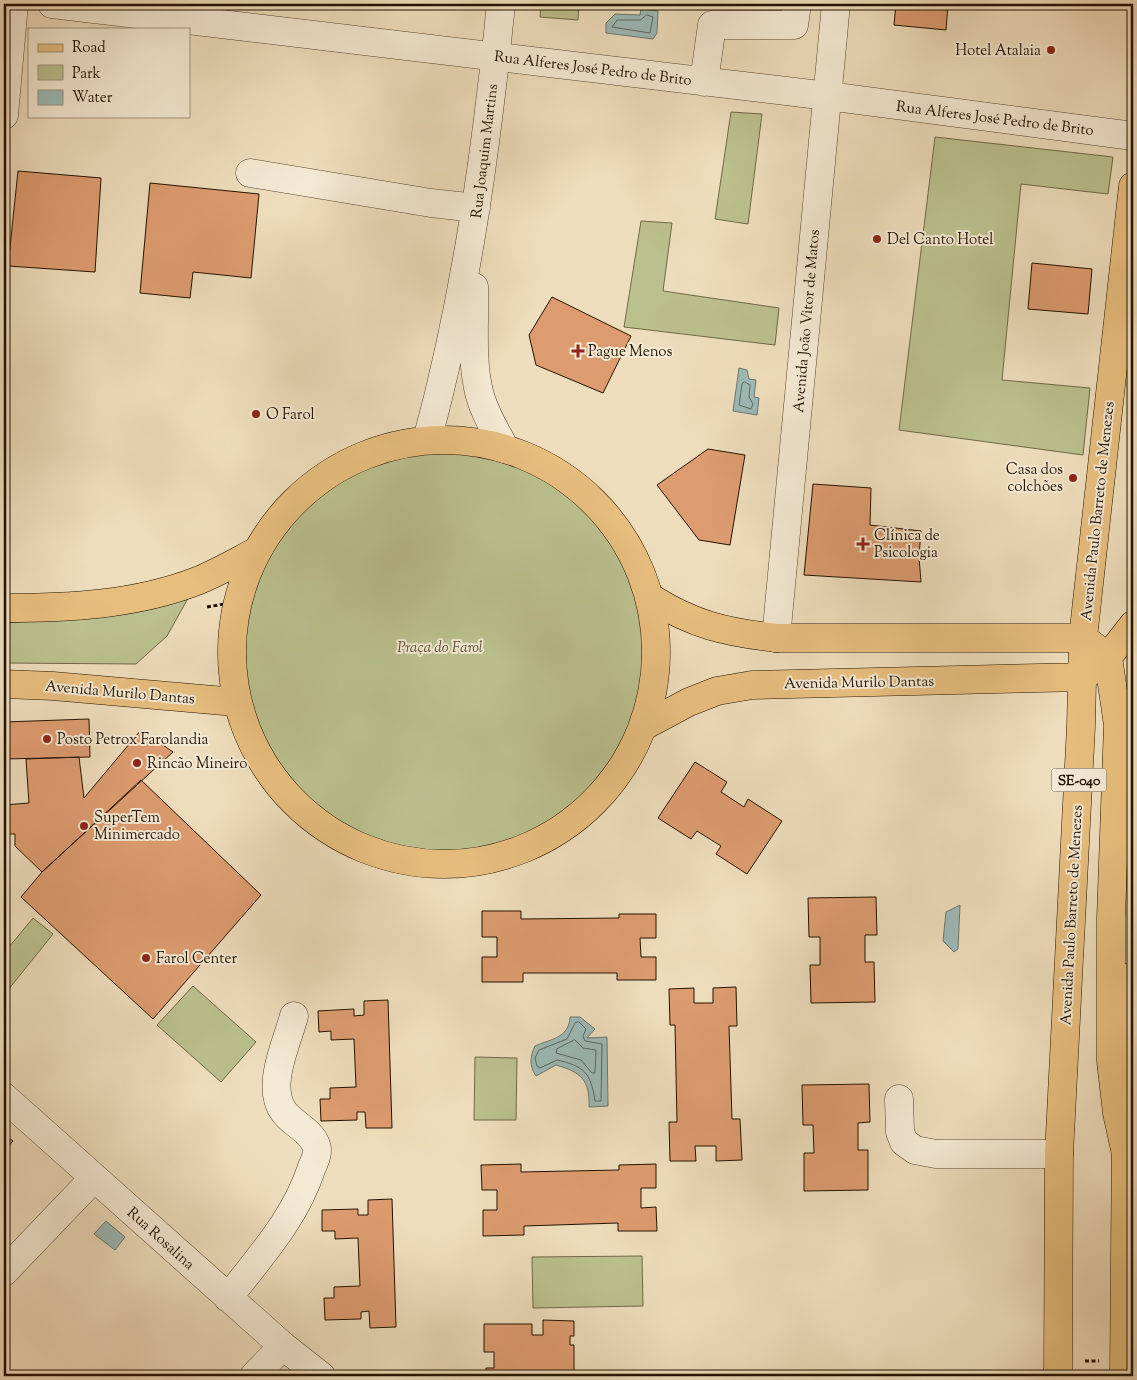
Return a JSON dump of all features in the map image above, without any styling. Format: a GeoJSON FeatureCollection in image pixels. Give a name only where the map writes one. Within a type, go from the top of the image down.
{"type":"FeatureCollection","features":[{"type":"Feature","properties":{"kind":"main road","name":"Avenida Paulo Barreto de Menezes"},"geometry":{"type":"LineString","coordinates":[[1058,1368],[1059,1154],[1083,677],[1083,638],[1133,186]]}},
{"type":"Feature","properties":{"kind":"main road"},"geometry":{"type":"LineString","coordinates":[[427,440],[482,443],[505,449],[546,466],[582,490],[612,521],[631,550],[650,598],[657,663],[644,726],[617,776],[578,818],[529,847],[473,862],[416,863],[360,848],[311,818],[271,777],[236,702],[231,665],[236,602],[255,552],[286,509],[327,474],[358,458],[392,446],[427,440]]}},
{"type":"Feature","properties":{"kind":"main road"},"geometry":{"type":"LineString","coordinates":[[4,608],[66,608],[150,595],[197,581],[255,552]]}},
{"type":"Feature","properties":{"kind":"main road"},"geometry":{"type":"LineString","coordinates":[[650,598],[679,616],[732,633],[776,638],[1083,638],[1108,656],[1118,724],[1111,918],[1111,1061],[1117,1113],[1126,1154]]}},
{"type":"Feature","properties":{"kind":"main road"},"geometry":{"type":"LineString","coordinates":[[1083,677],[1108,656],[1133,625]]}},
{"type":"Feature","properties":{"kind":"main road","name":"Avenida Murilo Dantas"},"geometry":{"type":"LineString","coordinates":[[644,726],[689,702],[717,691],[752,685],[1083,677]]}},
{"type":"Feature","properties":{"kind":"main road","name":"Avenida Murilo Dantas"},"geometry":{"type":"LineString","coordinates":[[4,684],[53,686],[236,702]]}},
{"type":"Feature","properties":{"kind":"main road"},"geometry":{"type":"LineString","coordinates":[[1124,1368],[1126,1154],[1133,976]]}},
{"type":"Feature","properties":{"kind":"street"},"geometry":{"type":"LineString","coordinates":[[4,115],[14,4]]}},
{"type":"Feature","properties":{"kind":"street","name":"Rua Alferes José Pedro de Brito"},"geometry":{"type":"LineString","coordinates":[[52,4],[828,96],[1133,136]]}},
{"type":"Feature","properties":{"kind":"street","name":"Rua Joaquim Martins"},"geometry":{"type":"LineString","coordinates":[[427,440],[444,377],[472,238],[496,57],[501,4]]}},
{"type":"Feature","properties":{"kind":"street"},"geometry":{"type":"LineString","coordinates":[[704,82],[712,25],[794,24],[797,4]]}},
{"type":"Feature","properties":{"kind":"street","name":"Avenida João Vitor de Matos"},"geometry":{"type":"LineString","coordinates":[[776,638],[836,4]]}},
{"type":"Feature","properties":{"kind":"street"},"geometry":{"type":"LineString","coordinates":[[250,173],[431,203],[476,208]]}},
{"type":"Feature","properties":{"kind":"street","name":"Rua Joaquim Martins"},"geometry":{"type":"LineString","coordinates":[[472,238],[476,372],[479,392],[485,412],[505,449]]}},
{"type":"Feature","properties":{"kind":"street"},"geometry":{"type":"LineString","coordinates":[[228,1298],[286,1224],[304,1194],[317,1153],[313,1140],[284,1112],[279,1101],[276,1086],[294,1016]]}},
{"type":"Feature","properties":{"kind":"street","name":"Rua Rosalina"},"geometry":{"type":"LineString","coordinates":[[4,1097],[228,1298],[321,1376]]}},
{"type":"Feature","properties":{"kind":"street"},"geometry":{"type":"LineString","coordinates":[[899,1099],[900,1132],[904,1142],[915,1150],[936,1154],[1059,1154]]}},
{"type":"Feature","properties":{"kind":"street"},"geometry":{"type":"LineString","coordinates":[[4,1272],[94,1178]]}},
{"type":"Feature","properties":{"kind":"street"},"geometry":{"type":"LineString","coordinates":[[254,1376],[283,1346]]}},
{"type":"Feature","properties":{"kind":"path"},"geometry":{"type":"LineString","coordinates":[[1058,1368],[1124,1368]]}},
{"type":"Feature","properties":{"kind":"green space"},"geometry":{"type":"Polygon","coordinates":[[[541,4],[579,4],[578,20],[540,17],[541,4]]]}},
{"type":"Feature","properties":{"kind":"green space"},"geometry":{"type":"Polygon","coordinates":[[[731,112],[762,114],[748,224],[715,219],[731,112]]]}},
{"type":"Feature","properties":{"kind":"green space"},"geometry":{"type":"Polygon","coordinates":[[[935,137],[1113,157],[1108,194],[1021,184],[1002,380],[1090,388],[1083,455],[899,430],[935,137]]]}},
{"type":"Feature","properties":{"kind":"green space"},"geometry":{"type":"Polygon","coordinates":[[[641,221],[672,223],[663,291],[779,308],[775,345],[624,327],[641,221]]]}},
{"type":"Feature","properties":{"kind":"green space","name":"Praça do Farol"},"geometry":{"type":"Polygon","coordinates":[[[444,440],[485,444],[525,456],[562,476],[594,502],[620,534],[640,571],[652,611],[656,652],[652,693],[640,733],[620,770],[594,802],[562,828],[525,848],[485,860],[444,864],[403,860],[363,848],[326,828],[294,802],[268,770],[248,733],[236,693],[232,652],[236,611],[248,571],[268,534],[294,502],[326,476],[363,456],[403,444],[444,440]]]}},
{"type":"Feature","properties":{"kind":"green space"},"geometry":{"type":"Polygon","coordinates":[[[191,593],[167,636],[136,664],[4,663],[4,623],[97,617],[191,593]]]}},
{"type":"Feature","properties":{"kind":"green space"},"geometry":{"type":"Polygon","coordinates":[[[33,918],[53,934],[4,995],[4,953],[33,918]]]}},
{"type":"Feature","properties":{"kind":"green space"},"geometry":{"type":"Polygon","coordinates":[[[193,986],[256,1042],[221,1082],[157,1025],[193,986]]]}},
{"type":"Feature","properties":{"kind":"green space"},"geometry":{"type":"Polygon","coordinates":[[[475,1057],[517,1058],[516,1120],[474,1120],[475,1057]]]}},
{"type":"Feature","properties":{"kind":"green space"},"geometry":{"type":"Polygon","coordinates":[[[642,1256],[643,1306],[533,1308],[532,1257],[642,1256]]]}},
{"type":"Feature","properties":{"kind":"water"},"geometry":{"type":"Polygon","coordinates":[[[641,9],[658,11],[657,33],[653,39],[606,33],[606,23],[615,14],[640,15],[641,9]]]}},
{"type":"Feature","properties":{"kind":"water"},"geometry":{"type":"Polygon","coordinates":[[[739,368],[747,370],[749,379],[756,380],[754,397],[759,398],[757,415],[733,411],[739,368]]]}},
{"type":"Feature","properties":{"kind":"water"},"geometry":{"type":"Polygon","coordinates":[[[960,905],[958,949],[954,952],[943,941],[946,912],[960,905]]]}},
{"type":"Feature","properties":{"kind":"water"},"geometry":{"type":"Polygon","coordinates":[[[570,1017],[580,1017],[595,1029],[587,1038],[607,1037],[608,1106],[589,1107],[586,1084],[578,1074],[572,1071],[556,1065],[536,1076],[532,1068],[531,1061],[535,1046],[563,1034],[569,1024],[570,1017]]]}},
{"type":"Feature","properties":{"kind":"water"},"geometry":{"type":"Polygon","coordinates":[[[106,1221],[125,1237],[115,1250],[94,1234],[106,1221]]]}},
{"type":"Feature","properties":{"kind":"building"},"geometry":{"type":"Polygon","coordinates":[[[896,4],[948,4],[946,30],[894,25],[896,4]]]}},
{"type":"Feature","properties":{"kind":"building"},"geometry":{"type":"Polygon","coordinates":[[[18,171],[101,178],[95,272],[8,266],[18,171]]]}},
{"type":"Feature","properties":{"kind":"building"},"geometry":{"type":"Polygon","coordinates":[[[150,183],[259,194],[251,278],[193,272],[190,298],[140,293],[150,183]]]}},
{"type":"Feature","properties":{"kind":"building"},"geometry":{"type":"Polygon","coordinates":[[[1032,263],[1092,269],[1088,314],[1028,309],[1032,263]]]}},
{"type":"Feature","properties":{"kind":"building","name":"Pague Menos"},"geometry":{"type":"Polygon","coordinates":[[[552,297],[631,336],[603,393],[536,365],[529,335],[552,297]]]}},
{"type":"Feature","properties":{"kind":"building"},"geometry":{"type":"Polygon","coordinates":[[[708,449],[745,455],[730,545],[699,540],[657,485],[708,449]]]}},
{"type":"Feature","properties":{"kind":"building","name":"Clínica de Psicologia"},"geometry":{"type":"Polygon","coordinates":[[[813,484],[871,488],[870,525],[921,531],[919,557],[921,582],[804,575],[813,484]]]}},
{"type":"Feature","properties":{"kind":"building","name":"Posto Petrox Farolandia"},"geometry":{"type":"Polygon","coordinates":[[[89,719],[90,757],[4,759],[4,722],[89,719]]]}},
{"type":"Feature","properties":{"kind":"building"},"geometry":{"type":"Polygon","coordinates":[[[141,730],[173,752],[42,872],[15,846],[15,834],[4,834],[4,805],[29,803],[26,759],[79,757],[84,798],[141,730]]]}},
{"type":"Feature","properties":{"kind":"building"},"geometry":{"type":"Polygon","coordinates":[[[695,762],[727,782],[721,792],[744,807],[748,799],[782,821],[747,874],[716,854],[721,846],[697,831],[691,839],[658,818],[695,762]]]}},
{"type":"Feature","properties":{"kind":"building","name":"Farol Center"},"geometry":{"type":"Polygon","coordinates":[[[141,780],[261,895],[153,1019],[21,897],[42,872],[141,780]]]}},
{"type":"Feature","properties":{"kind":"building"},"geometry":{"type":"Polygon","coordinates":[[[876,897],[877,935],[865,935],[865,962],[874,962],[875,1002],[811,1003],[810,965],[820,965],[820,937],[809,937],[808,898],[876,897]]]}},
{"type":"Feature","properties":{"kind":"building"},"geometry":{"type":"Polygon","coordinates":[[[482,911],[521,911],[521,919],[619,918],[619,914],[656,914],[656,938],[640,938],[641,957],[656,957],[656,980],[617,980],[617,973],[523,973],[523,982],[482,982],[482,957],[497,957],[497,937],[482,937],[482,911]]]}},
{"type":"Feature","properties":{"kind":"building"},"geometry":{"type":"Polygon","coordinates":[[[736,987],[737,1026],[729,1026],[732,1119],[740,1119],[742,1160],[716,1161],[716,1146],[695,1146],[696,1161],[670,1161],[669,1122],[677,1122],[675,1025],[670,1025],[669,989],[694,988],[694,1003],[713,1003],[713,988],[736,987]]]}},
{"type":"Feature","properties":{"kind":"building"},"geometry":{"type":"Polygon","coordinates":[[[388,1000],[392,1128],[366,1128],[365,1112],[357,1112],[357,1120],[321,1121],[320,1099],[330,1099],[330,1088],[356,1087],[354,1039],[331,1040],[331,1031],[319,1032],[318,1011],[354,1009],[354,1016],[364,1015],[364,1001],[388,1000]]]}},
{"type":"Feature","properties":{"kind":"building"},"geometry":{"type":"Polygon","coordinates":[[[869,1084],[870,1122],[858,1123],[858,1150],[868,1150],[868,1190],[804,1191],[804,1153],[814,1153],[813,1125],[803,1125],[802,1085],[869,1084]]]}},
{"type":"Feature","properties":{"kind":"building"},"geometry":{"type":"Polygon","coordinates":[[[4,1134],[13,1141],[4,1151],[4,1134]]]}},
{"type":"Feature","properties":{"kind":"building"},"geometry":{"type":"Polygon","coordinates":[[[521,1164],[521,1172],[619,1170],[619,1165],[656,1164],[656,1188],[641,1188],[641,1208],[656,1207],[657,1231],[618,1231],[618,1223],[524,1226],[524,1235],[483,1236],[483,1210],[497,1210],[497,1190],[482,1190],[481,1165],[521,1164]]]}},
{"type":"Feature","properties":{"kind":"building"},"geometry":{"type":"Polygon","coordinates":[[[392,1199],[396,1327],[370,1328],[369,1311],[361,1312],[361,1319],[325,1320],[324,1298],[334,1298],[334,1287],[360,1286],[358,1238],[335,1239],[335,1231],[322,1231],[322,1210],[358,1209],[358,1215],[368,1215],[368,1200],[392,1199]]]}},
{"type":"Feature","properties":{"kind":"building"},"geometry":{"type":"Polygon","coordinates":[[[543,1320],[574,1321],[574,1336],[570,1336],[570,1345],[574,1345],[574,1375],[486,1376],[486,1368],[494,1368],[494,1352],[484,1352],[484,1324],[532,1324],[532,1335],[543,1335],[543,1320]]]}},
{"type":"Feature","properties":{"kind":"place","name":"Hotel Atalaia"},"geometry":{"type":"Point","coordinates":[1051,50]}},
{"type":"Feature","properties":{"kind":"place","name":"Del Canto Hotel"},"geometry":{"type":"Point","coordinates":[877,239]}},
{"type":"Feature","properties":{"kind":"place","name":"Pague Menos"},"geometry":{"type":"Point","coordinates":[578,351]}},
{"type":"Feature","properties":{"kind":"place","name":"O Farol"},"geometry":{"type":"Point","coordinates":[256,414]}},
{"type":"Feature","properties":{"kind":"place","name":"Casa dos colchões"},"geometry":{"type":"Point","coordinates":[1073,478]}},
{"type":"Feature","properties":{"kind":"place","name":"Clínica de Psicologia"},"geometry":{"type":"Point","coordinates":[863,544]}},
{"type":"Feature","properties":{"kind":"place","name":"Posto Petrox Farolandia"},"geometry":{"type":"Point","coordinates":[47,739]}},
{"type":"Feature","properties":{"kind":"place","name":"Rincão Mineiro"},"geometry":{"type":"Point","coordinates":[137,763]}},
{"type":"Feature","properties":{"kind":"place","name":"SuperTem Minimercado"},"geometry":{"type":"Point","coordinates":[84,826]}},
{"type":"Feature","properties":{"kind":"place","name":"Farol Center"},"geometry":{"type":"Point","coordinates":[146,958]}}]}
